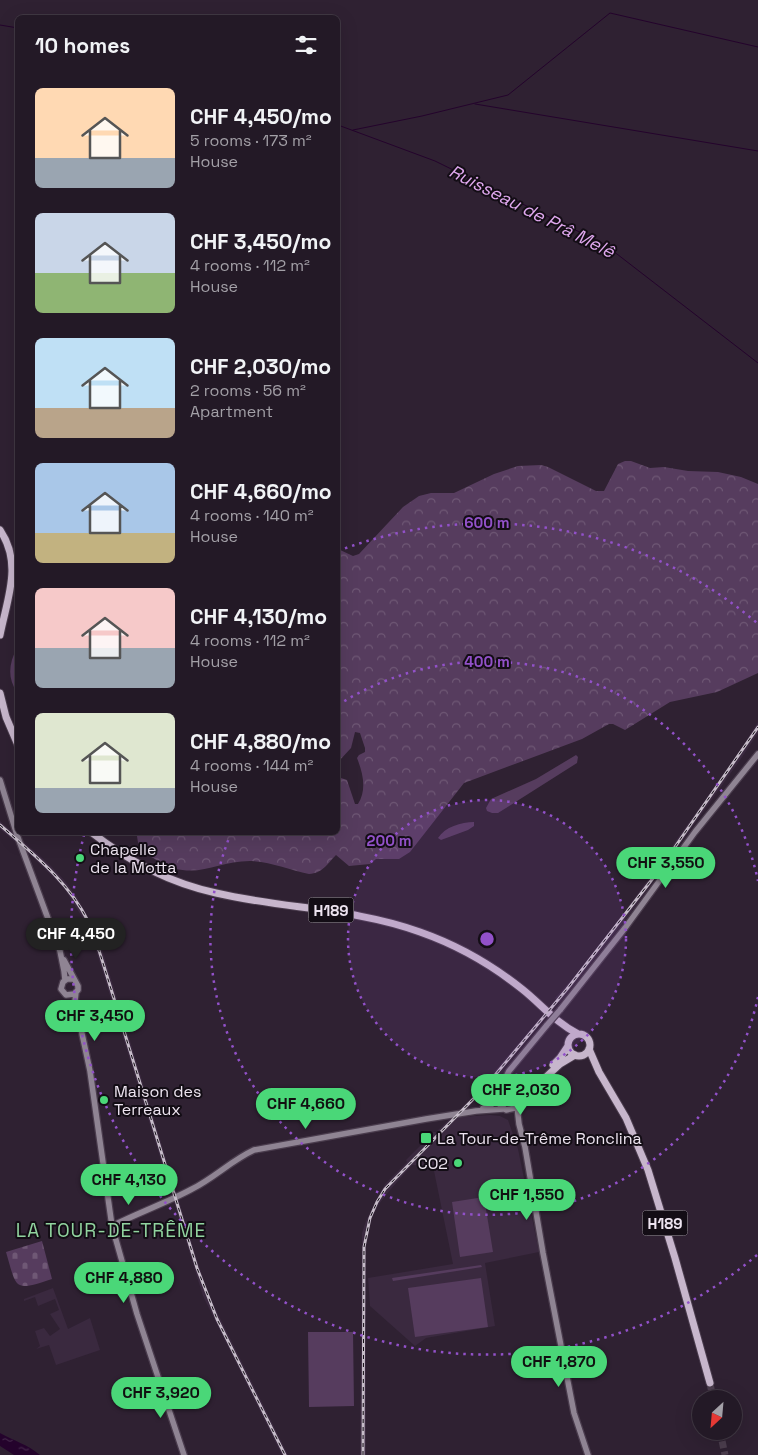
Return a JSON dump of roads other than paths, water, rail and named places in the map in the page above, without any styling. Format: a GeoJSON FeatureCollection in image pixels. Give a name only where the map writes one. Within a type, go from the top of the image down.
{"type":"FeatureCollection","features":[{"type":"Feature","properties":{"kind":"highway"},"geometry":{"type":"LineString","coordinates":[[0,530],[9,548],[13,572],[0,635]]}},
{"type":"Feature","properties":{"kind":"highway"},"geometry":{"type":"LineString","coordinates":[[0,694],[6,717],[15,738]]}},
{"type":"Feature","properties":{"kind":"highway","name":"H189"},"geometry":{"type":"LineString","coordinates":[[95,835],[115,850],[139,864],[166,877],[196,888],[242,898],[360,915],[401,925],[431,936],[470,954],[502,974],[536,1000],[558,1021],[578,1034]]}},
{"type":"Feature","properties":{"kind":"highway","name":"H189"},"geometry":{"type":"LineString","coordinates":[[558,1021],[565,1033],[568,1044]]}},
{"type":"Feature","properties":{"kind":"highway"},"geometry":{"type":"LineString","coordinates":[[512,1093],[527,1088],[557,1061],[573,1036],[578,1034],[587,1038],[590,1043],[586,1054],[560,1064],[517,1104]]}},
{"type":"Feature","properties":{"kind":"highway"},"geometry":{"type":"LineString","coordinates":[[568,1044],[570,1052],[578,1056]]}},
{"type":"Feature","properties":{"kind":"highway","name":"H189"},"geometry":{"type":"LineString","coordinates":[[589,1049],[599,1072],[623,1112],[648,1170],[676,1258],[710,1383]]}},
{"type":"Feature","properties":{"kind":"highway","name":"H189"},"geometry":{"type":"LineString","coordinates":[[578,1056],[599,1072]]}},
{"type":"Feature","properties":{"kind":"street"},"geometry":{"type":"LineString","coordinates":[[518,1124],[499,1104],[503,1084],[508,1074],[608,950],[719,802],[758,754]]}},
{"type":"Feature","properties":{"kind":"street"},"geometry":{"type":"LineString","coordinates":[[0,780],[15,827]]}},
{"type":"Feature","properties":{"kind":"street"},"geometry":{"type":"LineString","coordinates":[[17,835],[60,951],[78,986],[75,1001],[90,1071],[112,1226],[137,1314],[184,1455]]}},
{"type":"Feature","properties":{"kind":"street"},"geometry":{"type":"LineString","coordinates":[[60,951],[64,971],[62,991],[78,1017]]}},
{"type":"Feature","properties":{"kind":"street"},"geometry":{"type":"LineString","coordinates":[[64,980],[74,979]]}},
{"type":"Feature","properties":{"kind":"street"},"geometry":{"type":"LineString","coordinates":[[66,995],[72,995],[76,992]]}},
{"type":"Feature","properties":{"kind":"street"},"geometry":{"type":"LineString","coordinates":[[508,1074],[508,1083],[512,1093],[517,1098],[518,1124],[525,1147],[543,1253],[574,1412],[588,1455]]}},
{"type":"Feature","properties":{"kind":"street"},"geometry":{"type":"LineString","coordinates":[[476,1111],[491,1105],[501,1096],[512,1093]]}},
{"type":"Feature","properties":{"kind":"street"},"geometry":{"type":"LineString","coordinates":[[112,1226],[138,1212],[193,1189],[241,1156],[254,1150],[476,1111],[512,1110],[517,1104]]}},
{"type":"Feature","properties":{"kind":"water"},"geometry":{"type":"Polygon","coordinates":[[[0,1433],[25,1445],[40,1455],[14,1455],[0,1446],[0,1433]]]}},
{"type":"Feature","properties":{"kind":"waterway"},"geometry":{"type":"LineString","coordinates":[[353,130],[422,116],[508,95],[610,13],[758,47]]}},
{"type":"Feature","properties":{"kind":"waterway","name":"Ruisseau de Prâ Melê"},"geometry":{"type":"LineString","coordinates":[[0,25],[15,28]]}},
{"type":"Feature","properties":{"kind":"waterway"},"geometry":{"type":"LineString","coordinates":[[475,104],[758,151]]}},
{"type":"Feature","properties":{"kind":"waterway","name":"Ruisseau de Prâ Melê"},"geometry":{"type":"LineString","coordinates":[[340,126],[435,161],[604,244],[758,363]]}},
{"type":"Feature","properties":{"kind":"tunnel"},"geometry":{"type":"LineString","coordinates":[[710,1383],[711,1390]]}},
{"type":"Feature","properties":{"kind":"tunnel"},"geometry":{"type":"LineString","coordinates":[[722,1440],[725,1455]]}},
{"type":"Feature","properties":{"kind":"railway"},"geometry":{"type":"LineString","coordinates":[[363,1455],[364,1247],[370,1218],[377,1202],[385,1189],[486,1086],[567,989],[657,873],[758,727]]}},
{"type":"Feature","properties":{"kind":"railway"},"geometry":{"type":"LineString","coordinates":[[0,825],[49,869],[70,893],[88,921],[94,935],[197,1268],[217,1319],[285,1455]]}},
{"type":"Feature","properties":{"kind":"place","name":"Chapelle de la Motta"},"geometry":{"type":"Point","coordinates":[80,858]}},
{"type":"Feature","properties":{"kind":"place","name":"Maison des Terreaux"},"geometry":{"type":"Point","coordinates":[104,1100]}},
{"type":"Feature","properties":{"kind":"place","name":"La Tour-de-Trême Ronclina"},"geometry":{"type":"Point","coordinates":[426,1138]}},
{"type":"Feature","properties":{"kind":"place","name":"CO2"},"geometry":{"type":"Point","coordinates":[458,1163]}},
{"type":"Feature","properties":{"kind":"district","name":"LA TOUR-DE-TRÊME"},"geometry":{"type":"Point","coordinates":[111,1230]}}]}
